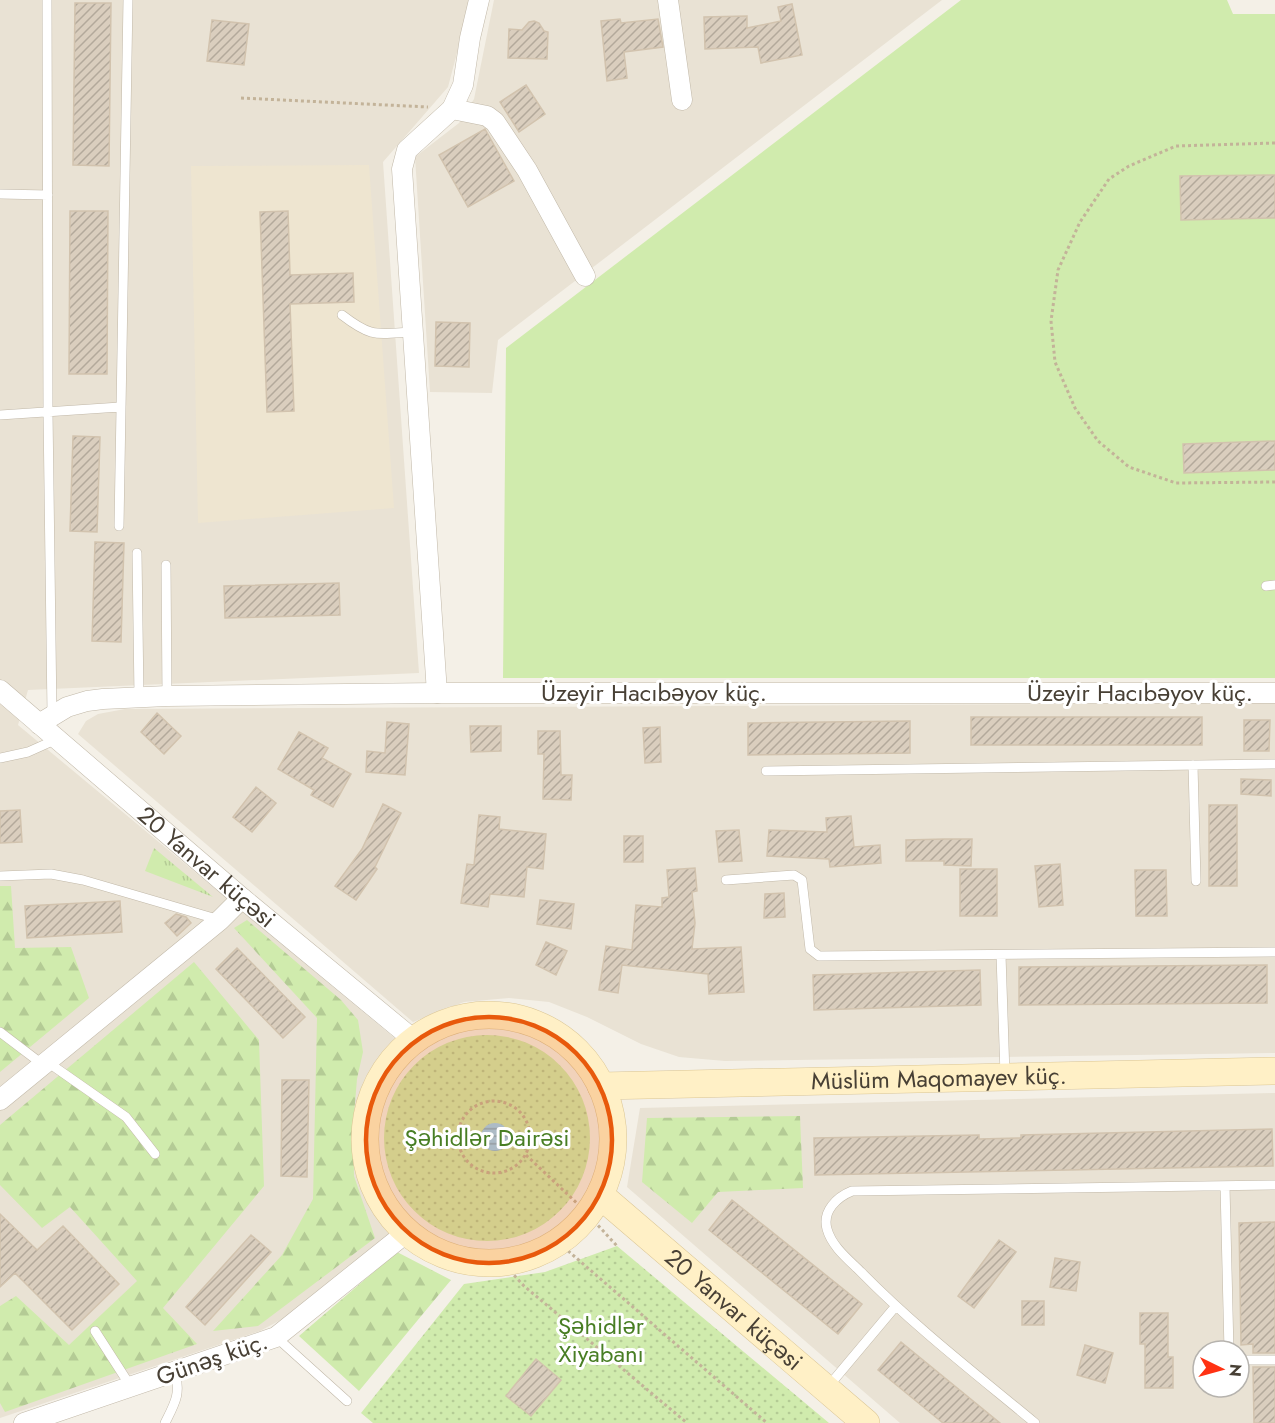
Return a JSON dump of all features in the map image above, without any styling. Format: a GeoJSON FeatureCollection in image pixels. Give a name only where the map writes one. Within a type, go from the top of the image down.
{"type":"FeatureCollection","features":[{"type":"Feature","properties":{"kind":"main road"},"geometry":{"type":"LineString","coordinates":[[474,1016],[506,1016],[530,1022],[552,1032],[572,1047],[588,1065],[601,1086],[609,1107],[613,1129],[613,1152],[608,1174],[589,1214],[559,1243],[522,1260],[481,1264],[441,1255],[406,1233],[380,1201],[369,1171],[365,1147],[366,1122],[375,1091],[396,1056],[414,1040],[435,1027],[474,1016]]}},
{"type":"Feature","properties":{"kind":"main road","name":"Müslüm Maqomayev küç."},"geometry":{"type":"LineString","coordinates":[[601,1086],[1275,1071]]}},
{"type":"Feature","properties":{"kind":"main road","name":"20 Yanvar küçəsi"},"geometry":{"type":"LineString","coordinates":[[600,1195],[866,1423]]}},
{"type":"Feature","properties":{"kind":"street"},"geometry":{"type":"LineString","coordinates":[[437,693],[404,197],[404,161],[407,150],[452,108],[463,85],[470,38],[479,0]]}},
{"type":"Feature","properties":{"kind":"street"},"geometry":{"type":"LineString","coordinates":[[668,0],[682,100]]}},
{"type":"Feature","properties":{"kind":"street"},"geometry":{"type":"LineString","coordinates":[[452,108],[487,116],[495,122],[527,170],[585,276]]}},
{"type":"Feature","properties":{"kind":"street","name":"20 Yanvar küçəsi"},"geometry":{"type":"LineString","coordinates":[[0,690],[46,720],[57,739],[242,898],[414,1040]]}},
{"type":"Feature","properties":{"kind":"street","name":"Üzeyir Hacıbəyov küç."},"geometry":{"type":"LineString","coordinates":[[46,720],[67,707],[87,702],[166,696],[437,693],[1275,693]]}},
{"type":"Feature","properties":{"kind":"street"},"geometry":{"type":"LineString","coordinates":[[0,1100],[220,920],[242,898]]}},
{"type":"Feature","properties":{"kind":"street","name":"Günəş küç."},"geometry":{"type":"LineString","coordinates":[[24,1423],[276,1337],[406,1233]]}},
{"type":"Feature","properties":{"kind":"lane"},"geometry":{"type":"LineString","coordinates":[[46,720],[47,0]]}},
{"type":"Feature","properties":{"kind":"lane"},"geometry":{"type":"LineString","coordinates":[[118,526],[128,0]]}},
{"type":"Feature","properties":{"kind":"lane"},"geometry":{"type":"LineString","coordinates":[[0,194],[48,195]]}},
{"type":"Feature","properties":{"kind":"lane"},"geometry":{"type":"LineString","coordinates":[[342,315],[363,331],[378,334],[413,332]]}},
{"type":"Feature","properties":{"kind":"lane"},"geometry":{"type":"LineString","coordinates":[[0,415],[120,407]]}},
{"type":"Feature","properties":{"kind":"lane"},"geometry":{"type":"LineString","coordinates":[[137,553],[139,697]]}},
{"type":"Feature","properties":{"kind":"lane"},"geometry":{"type":"LineString","coordinates":[[166,565],[166,696]]}},
{"type":"Feature","properties":{"kind":"lane"},"geometry":{"type":"LineString","coordinates":[[0,758],[28,752],[57,739]]}},
{"type":"Feature","properties":{"kind":"lane"},"geometry":{"type":"LineString","coordinates":[[766,771],[1275,764]]}},
{"type":"Feature","properties":{"kind":"lane"},"geometry":{"type":"LineString","coordinates":[[1193,765],[1196,881]]}},
{"type":"Feature","properties":{"kind":"lane"},"geometry":{"type":"LineString","coordinates":[[0,876],[51,874],[83,880],[220,920]]}},
{"type":"Feature","properties":{"kind":"lane"},"geometry":{"type":"LineString","coordinates":[[726,880],[794,875],[802,880],[810,949],[819,956],[1275,952]]}},
{"type":"Feature","properties":{"kind":"lane"},"geometry":{"type":"LineString","coordinates":[[1001,955],[1005,1077]]}},
{"type":"Feature","properties":{"kind":"lane"},"geometry":{"type":"LineString","coordinates":[[0,1032],[126,1117],[155,1154]]}},
{"type":"Feature","properties":{"kind":"lane"},"geometry":{"type":"LineString","coordinates":[[1035,1423],[895,1307],[837,1248],[827,1228],[828,1211],[838,1197],[852,1191],[1275,1185]]}},
{"type":"Feature","properties":{"kind":"lane"},"geometry":{"type":"LineString","coordinates":[[1224,1186],[1229,1339]]}},
{"type":"Feature","properties":{"kind":"lane"},"geometry":{"type":"LineString","coordinates":[[826,1389],[895,1307]]}},
{"type":"Feature","properties":{"kind":"lane"},"geometry":{"type":"LineString","coordinates":[[95,1331],[131,1387]]}},
{"type":"Feature","properties":{"kind":"lane"},"geometry":{"type":"LineString","coordinates":[[276,1337],[347,1401]]}},
{"type":"Feature","properties":{"kind":"lane"},"geometry":{"type":"LineString","coordinates":[[1251,1360],[1275,1360]]}},
{"type":"Feature","properties":{"kind":"lane"},"geometry":{"type":"LineString","coordinates":[[165,1423],[177,1399],[179,1385],[176,1371]]}},
{"type":"Feature","properties":{"kind":"path"},"geometry":{"type":"LineString","coordinates":[[241,98],[452,108]]}},
{"type":"Feature","properties":{"kind":"path"},"geometry":{"type":"LineString","coordinates":[[1275,143],[1176,146],[1129,166],[1109,179],[1080,222],[1058,270],[1051,321],[1055,362],[1075,408],[1098,441],[1129,467],[1176,483],[1275,482]]}},
{"type":"Feature","properties":{"kind":"path"},"geometry":{"type":"LineString","coordinates":[[488,1101],[508,1103],[524,1116],[529,1125],[530,1135],[525,1155],[511,1169],[501,1173],[481,1170],[472,1165],[460,1148],[459,1128],[463,1118],[478,1105],[488,1101]]}},
{"type":"Feature","properties":{"kind":"path"},"geometry":{"type":"LineString","coordinates":[[525,1155],[572,1198],[617,1246]]}},
{"type":"Feature","properties":{"kind":"path"},"geometry":{"type":"LineString","coordinates":[[559,1243],[767,1423]]}},
{"type":"Feature","properties":{"kind":"path"},"geometry":{"type":"LineString","coordinates":[[502,1262],[524,1286],[687,1423]]}},
{"type":"Feature","properties":{"kind":"highlighted area"},"geometry":{"type":"Polygon","coordinates":[[[482,1015],[530,1022],[572,1047],[601,1086],[613,1129],[608,1174],[589,1214],[559,1243],[522,1260],[481,1264],[441,1255],[406,1233],[380,1201],[365,1147],[372,1099],[396,1056],[435,1027],[482,1015]]]}},
{"type":"Feature","properties":{"kind":"shaded area"},"geometry":{"type":"Polygon","coordinates":[[[0,0],[471,0],[448,87],[383,162],[419,673],[28,690],[18,725],[397,1040],[376,1071],[365,1094],[359,1119],[358,1147],[361,1173],[371,1199],[393,1233],[288,1316],[260,1331],[0,1418],[0,0]]]}},
{"type":"Feature","properties":{"kind":"shaded area"},"geometry":{"type":"Polygon","coordinates":[[[494,0],[942,0],[498,340],[492,393],[430,392],[415,157],[459,123],[474,99],[494,0]]]}},
{"type":"Feature","properties":{"kind":"shaded area"},"geometry":{"type":"Polygon","coordinates":[[[369,165],[394,508],[198,523],[191,166],[369,165]]]}},
{"type":"Feature","properties":{"kind":"shaded area"},"geometry":{"type":"Polygon","coordinates":[[[1275,703],[1275,1053],[725,1061],[679,1057],[641,1044],[587,1017],[549,1002],[509,998],[464,1002],[413,1022],[78,734],[86,721],[98,714],[125,709],[1275,703]]]}},
{"type":"Feature","properties":{"kind":"shaded area"},"geometry":{"type":"Polygon","coordinates":[[[1275,1093],[1275,1423],[900,1423],[627,1187],[640,1108],[1275,1093]]]}},
{"type":"Feature","properties":{"kind":"green space"},"geometry":{"type":"Polygon","coordinates":[[[961,0],[1227,0],[1233,14],[1275,14],[1275,678],[503,678],[506,348],[961,0]]]}},
{"type":"Feature","properties":{"kind":"green space"},"geometry":{"type":"Polygon","coordinates":[[[154,848],[213,897],[145,871],[154,848]]]}},
{"type":"Feature","properties":{"kind":"green space"},"geometry":{"type":"Polygon","coordinates":[[[0,886],[11,886],[15,948],[71,947],[89,998],[0,1072],[0,886]]]}},
{"type":"Feature","properties":{"kind":"green space"},"geometry":{"type":"Polygon","coordinates":[[[247,920],[341,1000],[358,1020],[363,1052],[357,1079],[353,1127],[354,1176],[375,1238],[258,1326],[213,1331],[282,1255],[313,1199],[317,1018],[234,928],[247,920]]]}},
{"type":"Feature","properties":{"kind":"green space"},"geometry":{"type":"Polygon","coordinates":[[[194,962],[259,1040],[264,1186],[163,1308],[197,1344],[5,1412],[0,1403],[0,1306],[16,1296],[69,1345],[137,1281],[70,1207],[42,1228],[0,1185],[0,1125],[194,962]]]}},
{"type":"Feature","properties":{"kind":"green space","name":"Şəhidlər Dairəsi"},"geometry":{"type":"Polygon","coordinates":[[[487,1035],[517,1039],[536,1047],[560,1065],[578,1089],[586,1108],[590,1138],[586,1168],[578,1187],[560,1211],[536,1229],[517,1237],[487,1241],[457,1237],[438,1229],[414,1211],[396,1187],[388,1168],[384,1138],[388,1108],[396,1089],[414,1065],[438,1047],[457,1039],[487,1035]]]}},
{"type":"Feature","properties":{"kind":"green space"},"geometry":{"type":"Polygon","coordinates":[[[800,1116],[803,1188],[718,1192],[692,1223],[642,1182],[647,1118],[800,1116]]]}},
{"type":"Feature","properties":{"kind":"green space","name":"Şəhidlər Xiyabanı"},"geometry":{"type":"Polygon","coordinates":[[[617,1246],[829,1423],[373,1423],[361,1413],[464,1284],[545,1272],[617,1246]]]}},
{"type":"Feature","properties":{"kind":"green space"},"geometry":{"type":"Polygon","coordinates":[[[397,1252],[451,1280],[359,1391],[299,1336],[397,1252]]]}},
{"type":"Feature","properties":{"kind":"water"},"geometry":{"type":"Polygon","coordinates":[[[495,1123],[505,1127],[509,1137],[505,1147],[495,1151],[485,1147],[481,1137],[485,1127],[495,1123]]]}},
{"type":"Feature","properties":{"kind":"building"},"geometry":{"type":"Polygon","coordinates":[[[75,3],[111,3],[109,166],[73,165],[75,3]]]}},
{"type":"Feature","properties":{"kind":"building"},"geometry":{"type":"Polygon","coordinates":[[[792,4],[802,55],[761,63],[758,47],[705,49],[704,17],[747,16],[747,28],[781,21],[778,7],[792,4]]]}},
{"type":"Feature","properties":{"kind":"building"},"geometry":{"type":"Polygon","coordinates":[[[620,19],[621,23],[658,19],[663,47],[624,52],[627,78],[607,81],[601,21],[620,19]]]}},
{"type":"Feature","properties":{"kind":"building"},"geometry":{"type":"Polygon","coordinates":[[[212,20],[249,24],[244,65],[207,61],[212,20]]]}},
{"type":"Feature","properties":{"kind":"building"},"geometry":{"type":"Polygon","coordinates":[[[534,21],[548,32],[547,59],[508,58],[509,29],[522,30],[529,22],[534,21]]]}},
{"type":"Feature","properties":{"kind":"building"},"geometry":{"type":"Polygon","coordinates":[[[526,85],[545,114],[519,132],[500,102],[526,85]]]}},
{"type":"Feature","properties":{"kind":"building"},"geometry":{"type":"Polygon","coordinates":[[[485,129],[514,181],[468,207],[439,155],[485,129]]]}},
{"type":"Feature","properties":{"kind":"building"},"geometry":{"type":"Polygon","coordinates":[[[1275,175],[1275,218],[1181,220],[1180,176],[1275,175]]]}},
{"type":"Feature","properties":{"kind":"building"},"geometry":{"type":"Polygon","coordinates":[[[70,211],[108,211],[107,374],[69,374],[70,211]]]}},
{"type":"Feature","properties":{"kind":"building"},"geometry":{"type":"Polygon","coordinates":[[[288,211],[290,275],[353,273],[354,302],[290,304],[294,411],[267,412],[260,212],[288,211]]]}},
{"type":"Feature","properties":{"kind":"building"},"geometry":{"type":"Polygon","coordinates":[[[436,322],[470,323],[469,367],[435,366],[436,322]]]}},
{"type":"Feature","properties":{"kind":"building"},"geometry":{"type":"Polygon","coordinates":[[[73,436],[100,437],[97,532],[70,531],[73,436]]]}},
{"type":"Feature","properties":{"kind":"building"},"geometry":{"type":"Polygon","coordinates":[[[1275,441],[1275,470],[1184,473],[1183,444],[1275,441]]]}},
{"type":"Feature","properties":{"kind":"building"},"geometry":{"type":"Polygon","coordinates":[[[95,542],[124,543],[121,642],[92,641],[95,542]]]}},
{"type":"Feature","properties":{"kind":"building"},"geometry":{"type":"Polygon","coordinates":[[[339,583],[340,615],[225,618],[224,586],[339,583]]]}},
{"type":"Feature","properties":{"kind":"building"},"geometry":{"type":"Polygon","coordinates":[[[157,713],[181,736],[164,754],[141,732],[157,713]]]}},
{"type":"Feature","properties":{"kind":"building"},"geometry":{"type":"Polygon","coordinates":[[[971,717],[1202,717],[1202,745],[971,745],[971,717]]]}},
{"type":"Feature","properties":{"kind":"building"},"geometry":{"type":"Polygon","coordinates":[[[1244,720],[1270,720],[1269,751],[1244,751],[1244,720]]]}},
{"type":"Feature","properties":{"kind":"building"},"geometry":{"type":"Polygon","coordinates":[[[910,721],[910,753],[748,755],[748,723],[910,721]]]}},
{"type":"Feature","properties":{"kind":"building"},"geometry":{"type":"Polygon","coordinates":[[[387,722],[409,724],[405,775],[366,772],[367,751],[385,753],[387,722]]]}},
{"type":"Feature","properties":{"kind":"building"},"geometry":{"type":"Polygon","coordinates":[[[470,726],[501,726],[501,751],[471,752],[470,726]]]}},
{"type":"Feature","properties":{"kind":"building"},"geometry":{"type":"Polygon","coordinates":[[[660,727],[661,762],[645,763],[643,728],[660,727]]]}},
{"type":"Feature","properties":{"kind":"building"},"geometry":{"type":"Polygon","coordinates":[[[538,731],[560,731],[561,775],[572,775],[571,800],[543,799],[544,754],[538,754],[538,731]]]}},
{"type":"Feature","properties":{"kind":"building"},"geometry":{"type":"Polygon","coordinates":[[[299,732],[328,748],[322,758],[351,774],[333,807],[311,795],[314,790],[278,769],[299,732]]]}},
{"type":"Feature","properties":{"kind":"building"},"geometry":{"type":"Polygon","coordinates":[[[1241,779],[1271,780],[1271,796],[1241,794],[1241,779]]]}},
{"type":"Feature","properties":{"kind":"building"},"geometry":{"type":"Polygon","coordinates":[[[256,787],[276,803],[252,832],[233,817],[256,787]]]}},
{"type":"Feature","properties":{"kind":"building"},"geometry":{"type":"Polygon","coordinates":[[[383,804],[401,813],[375,867],[377,869],[356,900],[335,886],[362,849],[383,804]]]}},
{"type":"Feature","properties":{"kind":"building"},"geometry":{"type":"Polygon","coordinates":[[[1209,805],[1237,805],[1237,886],[1209,886],[1209,805]]]}},
{"type":"Feature","properties":{"kind":"building"},"geometry":{"type":"Polygon","coordinates":[[[20,810],[22,842],[0,843],[0,811],[20,810]]]}},
{"type":"Feature","properties":{"kind":"building"},"geometry":{"type":"Polygon","coordinates":[[[479,815],[500,817],[499,829],[546,834],[543,869],[527,867],[524,897],[490,894],[488,907],[461,903],[467,864],[474,865],[479,815]]]}},
{"type":"Feature","properties":{"kind":"building"},"geometry":{"type":"Polygon","coordinates":[[[851,816],[854,847],[880,845],[881,863],[830,867],[829,859],[767,856],[769,830],[827,832],[826,818],[851,816]]]}},
{"type":"Feature","properties":{"kind":"building"},"geometry":{"type":"Polygon","coordinates":[[[739,830],[742,861],[719,862],[716,831],[739,830]]]}},
{"type":"Feature","properties":{"kind":"building"},"geometry":{"type":"Polygon","coordinates":[[[624,836],[643,836],[643,862],[624,862],[624,836]]]}},
{"type":"Feature","properties":{"kind":"building"},"geometry":{"type":"Polygon","coordinates":[[[972,839],[971,866],[944,865],[944,861],[906,861],[906,840],[972,839]]]}},
{"type":"Feature","properties":{"kind":"building"},"geometry":{"type":"Polygon","coordinates":[[[1060,864],[1063,905],[1039,907],[1035,866],[1060,864]]]}},
{"type":"Feature","properties":{"kind":"building"},"geometry":{"type":"Polygon","coordinates":[[[695,868],[697,891],[692,892],[695,923],[692,949],[741,947],[744,992],[709,994],[708,974],[622,965],[618,993],[599,990],[606,946],[632,950],[636,905],[662,907],[662,898],[669,897],[667,870],[695,868]]]}},
{"type":"Feature","properties":{"kind":"building"},"geometry":{"type":"Polygon","coordinates":[[[960,869],[997,869],[997,916],[960,916],[960,869]]]}},
{"type":"Feature","properties":{"kind":"building"},"geometry":{"type":"Polygon","coordinates":[[[1135,870],[1166,870],[1167,916],[1136,916],[1135,870]]]}},
{"type":"Feature","properties":{"kind":"building"},"geometry":{"type":"Polygon","coordinates":[[[784,893],[785,917],[764,918],[765,894],[784,893]]]}},
{"type":"Feature","properties":{"kind":"building"},"geometry":{"type":"Polygon","coordinates":[[[540,900],[574,904],[571,929],[537,924],[540,900]]]}},
{"type":"Feature","properties":{"kind":"building"},"geometry":{"type":"Polygon","coordinates":[[[120,901],[122,932],[27,938],[25,906],[120,901]]]}},
{"type":"Feature","properties":{"kind":"building"},"geometry":{"type":"Polygon","coordinates":[[[176,914],[186,917],[191,923],[177,936],[165,923],[176,914]]]}},
{"type":"Feature","properties":{"kind":"building"},"geometry":{"type":"Polygon","coordinates":[[[546,942],[567,951],[556,975],[536,965],[546,942]]]}},
{"type":"Feature","properties":{"kind":"building"},"geometry":{"type":"Polygon","coordinates":[[[237,948],[305,1017],[283,1038],[216,969],[237,948]]]}},
{"type":"Feature","properties":{"kind":"building"},"geometry":{"type":"Polygon","coordinates":[[[1267,965],[1267,1003],[1019,1005],[1019,967],[1267,965]]]}},
{"type":"Feature","properties":{"kind":"building"},"geometry":{"type":"Polygon","coordinates":[[[980,970],[981,1005],[814,1010],[813,975],[980,970]]]}},
{"type":"Feature","properties":{"kind":"building"},"geometry":{"type":"Polygon","coordinates":[[[282,1080],[309,1080],[307,1177],[281,1176],[282,1080]]]}},
{"type":"Feature","properties":{"kind":"building"},"geometry":{"type":"Polygon","coordinates":[[[1272,1129],[1273,1166],[815,1175],[814,1138],[979,1135],[979,1139],[1021,1138],[1021,1135],[1272,1129]]]}},
{"type":"Feature","properties":{"kind":"building"},"geometry":{"type":"Polygon","coordinates":[[[732,1200],[862,1304],[838,1334],[709,1230],[732,1200]]]}},
{"type":"Feature","properties":{"kind":"building"},"geometry":{"type":"Polygon","coordinates":[[[0,1214],[37,1250],[63,1226],[119,1284],[72,1330],[15,1273],[0,1287],[0,1214]]]}},
{"type":"Feature","properties":{"kind":"building"},"geometry":{"type":"Polygon","coordinates":[[[1275,1222],[1275,1353],[1253,1353],[1251,1339],[1241,1339],[1239,1223],[1275,1222]]]}},
{"type":"Feature","properties":{"kind":"building"},"geometry":{"type":"Polygon","coordinates":[[[251,1235],[271,1252],[205,1325],[186,1307],[251,1235]]]}},
{"type":"Feature","properties":{"kind":"building"},"geometry":{"type":"Polygon","coordinates":[[[999,1240],[1016,1252],[974,1308],[958,1296],[999,1240]]]}},
{"type":"Feature","properties":{"kind":"building"},"geometry":{"type":"Polygon","coordinates":[[[1055,1258],[1080,1262],[1076,1291],[1050,1287],[1055,1258]]]}},
{"type":"Feature","properties":{"kind":"building"},"geometry":{"type":"Polygon","coordinates":[[[1022,1301],[1044,1301],[1044,1325],[1022,1325],[1022,1301]]]}},
{"type":"Feature","properties":{"kind":"building"},"geometry":{"type":"Polygon","coordinates":[[[1140,1313],[1168,1313],[1168,1357],[1173,1357],[1173,1388],[1145,1388],[1145,1344],[1140,1344],[1140,1313]]]}},
{"type":"Feature","properties":{"kind":"building"},"geometry":{"type":"Polygon","coordinates":[[[901,1342],[1000,1423],[943,1423],[878,1370],[901,1342]]]}},
{"type":"Feature","properties":{"kind":"building"},"geometry":{"type":"Polygon","coordinates":[[[1085,1345],[1113,1353],[1105,1383],[1077,1375],[1085,1345]]]}},
{"type":"Feature","properties":{"kind":"building"},"geometry":{"type":"Polygon","coordinates":[[[536,1359],[561,1380],[531,1416],[506,1396],[536,1359]]]}},
{"type":"Feature","properties":{"kind":"building"},"geometry":{"type":"Polygon","coordinates":[[[1253,1367],[1275,1367],[1275,1423],[1254,1423],[1253,1367]]]}}]}
